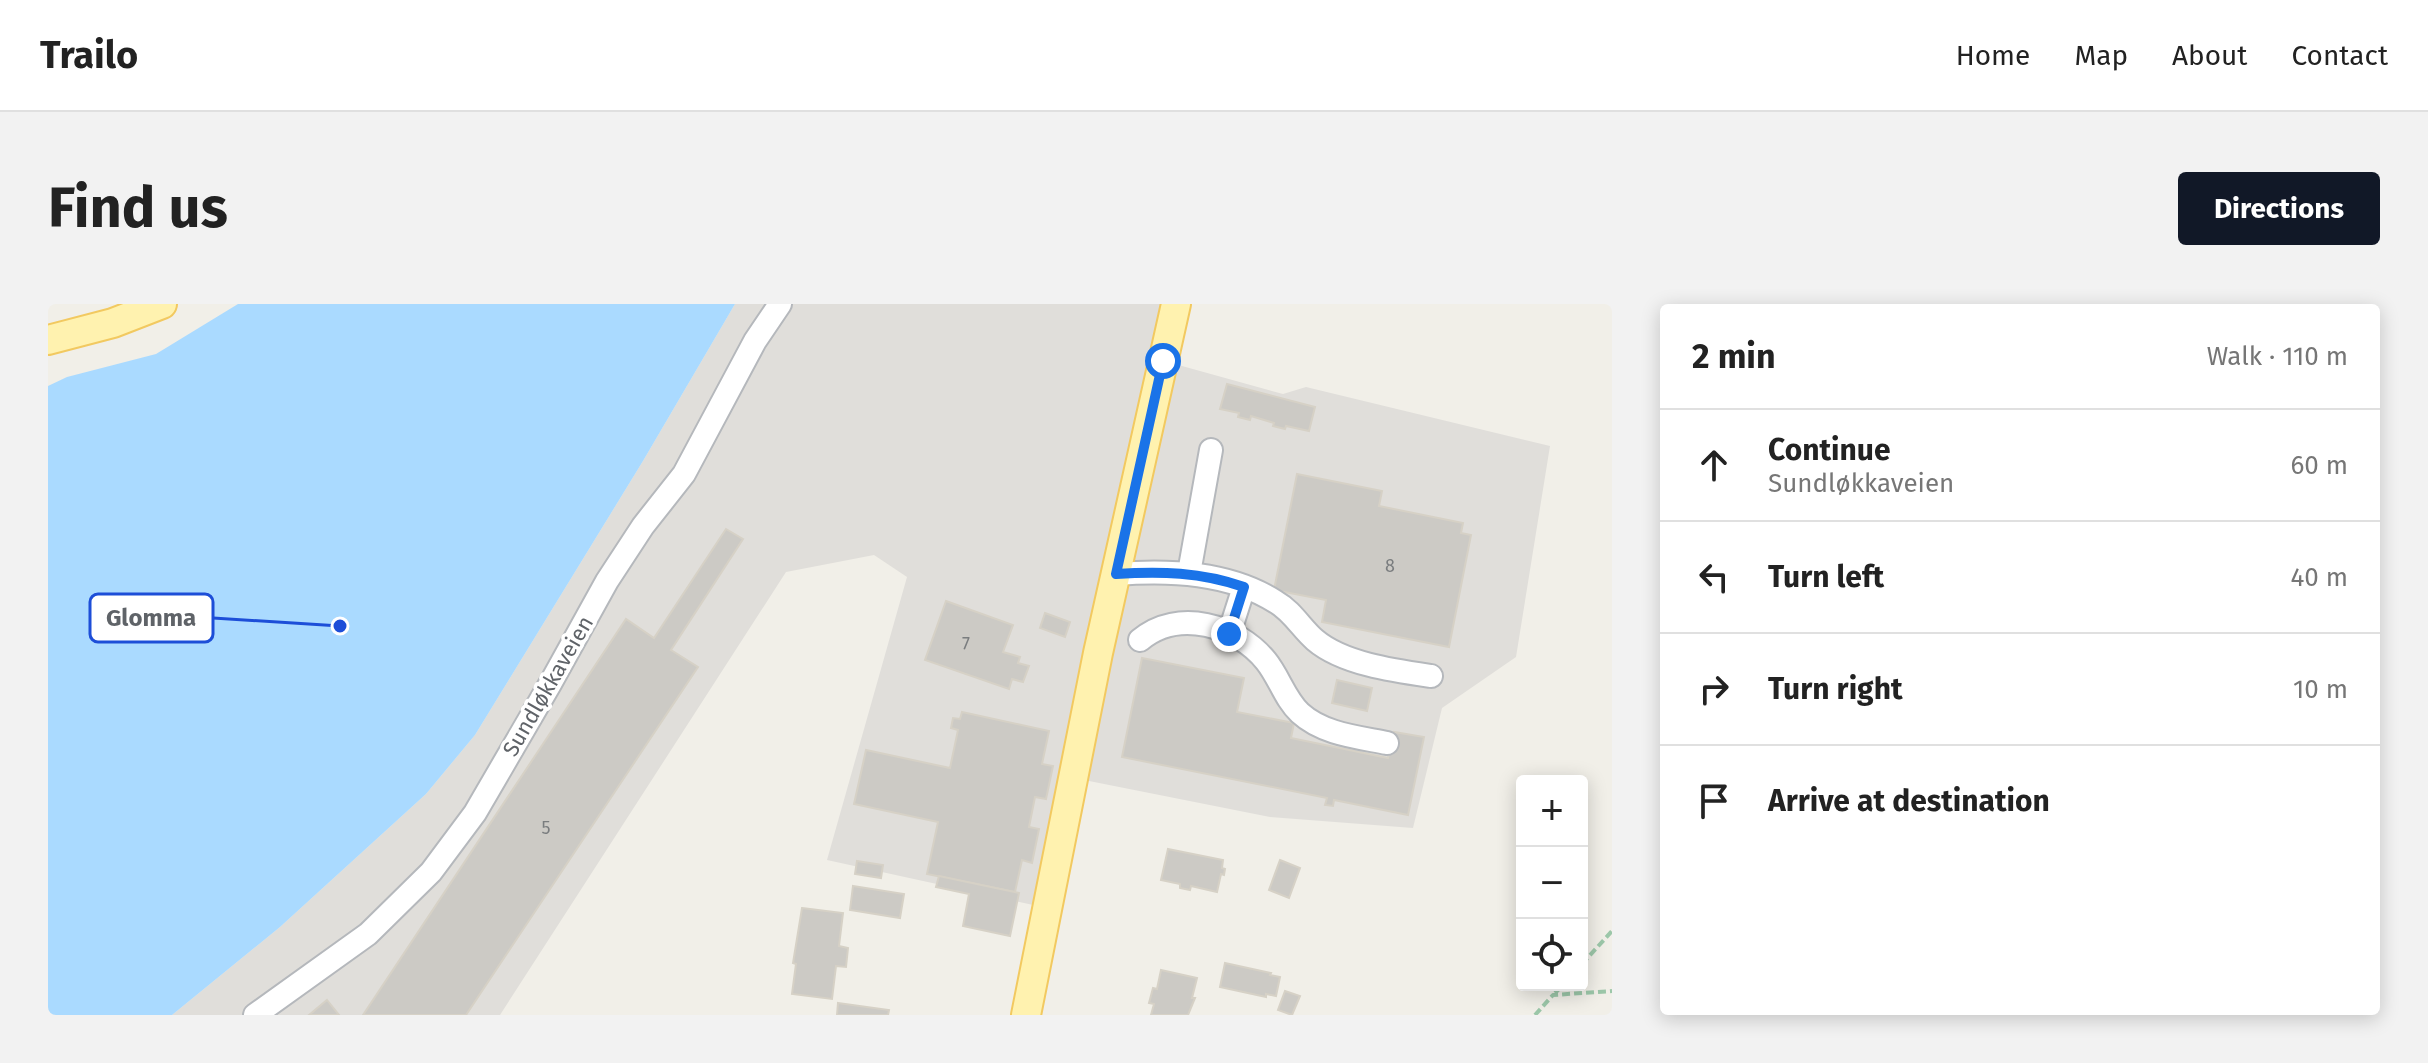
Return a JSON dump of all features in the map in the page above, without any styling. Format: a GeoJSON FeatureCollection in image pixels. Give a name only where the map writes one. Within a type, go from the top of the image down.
{"type":"FeatureCollection","features":[{"type":"Feature","properties":{"kind":"main road"},"geometry":{"type":"LineString","coordinates":[[48,340],[113,323],[162,304]]}},
{"type":"Feature","properties":{"kind":"main road"},"geometry":{"type":"LineString","coordinates":[[1026,1015],[1116,574],[1176,304]]}},
{"type":"Feature","properties":{"kind":"street","name":"Sundløkkaveien"},"geometry":{"type":"LineString","coordinates":[[255,1015],[368,934],[431,872],[475,813],[607,581],[643,526],[684,474],[755,341],[780,304]]}},
{"type":"Feature","properties":{"kind":"street"},"geometry":{"type":"LineString","coordinates":[[1189,573],[1211,450]]}},
{"type":"Feature","properties":{"kind":"street"},"geometry":{"type":"LineString","coordinates":[[1116,574],[1154,571],[1189,573],[1244,587],[1276,602],[1328,649],[1396,671],[1431,676]]}},
{"type":"Feature","properties":{"kind":"street"},"geometry":{"type":"LineString","coordinates":[[1229,634],[1244,587]]}},
{"type":"Feature","properties":{"kind":"street"},"geometry":{"type":"LineString","coordinates":[[1140,640],[1152,630],[1171,623],[1203,623],[1248,642],[1267,662],[1300,713],[1318,725],[1340,734],[1387,743]]}},
{"type":"Feature","properties":{"kind":"path"},"geometry":{"type":"LineString","coordinates":[[1588,957],[1612,931]]}},
{"type":"Feature","properties":{"kind":"path"},"geometry":{"type":"LineString","coordinates":[[1535,1015],[1557,991]]}},
{"type":"Feature","properties":{"kind":"path"},"geometry":{"type":"LineString","coordinates":[[1553,995],[1612,991]]}},
{"type":"Feature","properties":{"kind":"shaded area"},"geometry":{"type":"Polygon","coordinates":[[[735,304],[1176,304],[1164,361],[1283,394],[1306,387],[1550,446],[1516,657],[1442,708],[1413,828],[1270,817],[1074,778],[1047,908],[827,860],[907,577],[874,555],[786,572],[500,1015],[172,1015],[280,927],[426,794],[475,735],[735,304]]]}},
{"type":"Feature","properties":{"kind":"water"},"geometry":{"type":"Polygon","coordinates":[[[238,304],[735,304],[475,735],[426,794],[280,927],[172,1015],[48,1015],[48,386],[67,377],[156,354],[238,304]]]}},
{"type":"Feature","properties":{"kind":"building"},"geometry":{"type":"Polygon","coordinates":[[[1227,384],[1315,407],[1309,431],[1286,426],[1285,429],[1273,426],[1274,423],[1251,416],[1250,420],[1238,417],[1239,413],[1220,409],[1227,384]]]}},
{"type":"Feature","properties":{"kind":"building"},"geometry":{"type":"Polygon","coordinates":[[[1297,474],[1382,491],[1379,506],[1463,523],[1461,533],[1471,535],[1449,647],[1322,622],[1326,600],[1274,590],[1297,474]]]}},
{"type":"Feature","properties":{"kind":"building"},"geometry":{"type":"Polygon","coordinates":[[[726,529],[743,539],[671,650],[698,667],[466,1015],[363,1015],[626,619],[654,638],[726,529]]]}},
{"type":"Feature","properties":{"kind":"building"},"geometry":{"type":"Polygon","coordinates":[[[946,601],[1013,625],[1003,652],[1020,657],[1018,663],[1029,666],[1023,682],[1012,679],[1009,689],[925,660],[946,601]]]}},
{"type":"Feature","properties":{"kind":"building"},"geometry":{"type":"Polygon","coordinates":[[[1045,613],[1070,622],[1065,637],[1040,628],[1045,613]]]}},
{"type":"Feature","properties":{"kind":"building"},"geometry":{"type":"Polygon","coordinates":[[[1142,658],[1244,678],[1237,712],[1294,723],[1291,738],[1388,758],[1394,732],[1424,737],[1408,815],[1334,800],[1333,806],[1325,805],[1327,798],[1122,757],[1142,658]]]}},
{"type":"Feature","properties":{"kind":"building"},"geometry":{"type":"Polygon","coordinates":[[[1337,680],[1372,688],[1367,711],[1332,703],[1337,680]]]}},
{"type":"Feature","properties":{"kind":"building"},"geometry":{"type":"Polygon","coordinates":[[[962,712],[1049,731],[1042,764],[1053,766],[1046,799],[1035,797],[1029,827],[1039,829],[1032,863],[1022,860],[1015,892],[927,874],[938,822],[854,804],[866,750],[950,768],[958,730],[951,728],[953,718],[960,719],[962,712]]]}},
{"type":"Feature","properties":{"kind":"building"},"geometry":{"type":"Polygon","coordinates":[[[1168,849],[1223,860],[1224,875],[1221,874],[1217,892],[1191,886],[1190,890],[1180,888],[1180,884],[1161,880],[1168,849]]]}},
{"type":"Feature","properties":{"kind":"building"},"geometry":{"type":"Polygon","coordinates":[[[1280,860],[1300,868],[1289,898],[1269,890],[1280,860]]]}},
{"type":"Feature","properties":{"kind":"building"},"geometry":{"type":"Polygon","coordinates":[[[857,861],[883,865],[881,878],[855,874],[857,861]]]}},
{"type":"Feature","properties":{"kind":"building"},"geometry":{"type":"Polygon","coordinates":[[[939,876],[1019,893],[1010,936],[963,926],[969,894],[936,887],[939,876]]]}},
{"type":"Feature","properties":{"kind":"building"},"geometry":{"type":"Polygon","coordinates":[[[853,886],[904,894],[900,918],[850,910],[853,886]]]}},
{"type":"Feature","properties":{"kind":"building"},"geometry":{"type":"Polygon","coordinates":[[[802,908],[843,913],[839,946],[848,948],[846,967],[836,966],[832,999],[792,994],[796,964],[793,963],[802,908]]]}},
{"type":"Feature","properties":{"kind":"building"},"geometry":{"type":"Polygon","coordinates":[[[1225,963],[1280,977],[1276,996],[1266,994],[1266,997],[1220,987],[1225,963]]]}},
{"type":"Feature","properties":{"kind":"building"},"geometry":{"type":"Polygon","coordinates":[[[1161,970],[1197,978],[1192,998],[1195,998],[1188,1015],[1151,1015],[1154,1004],[1149,1003],[1153,988],[1157,989],[1161,970]]]}},
{"type":"Feature","properties":{"kind":"building"},"geometry":{"type":"Polygon","coordinates":[[[1285,991],[1300,996],[1292,1015],[1278,1010],[1285,991]]]}},
{"type":"Feature","properties":{"kind":"building"},"geometry":{"type":"Polygon","coordinates":[[[327,1000],[339,1015],[309,1015],[327,1000]]]}},
{"type":"Feature","properties":{"kind":"building"},"geometry":{"type":"Polygon","coordinates":[[[838,1003],[889,1010],[888,1015],[837,1015],[838,1003]]]}},
{"type":"Feature","properties":{"kind":"place","name":"Glomma"},"geometry":{"type":"Point","coordinates":[340,626]}},
{"type":"Feature","properties":{"kind":"route"},"geometry":{"type":"LineString","coordinates":[[1163,361],[1116,574],[1154,571],[1189,573],[1244,587],[1229,634]]}}]}
